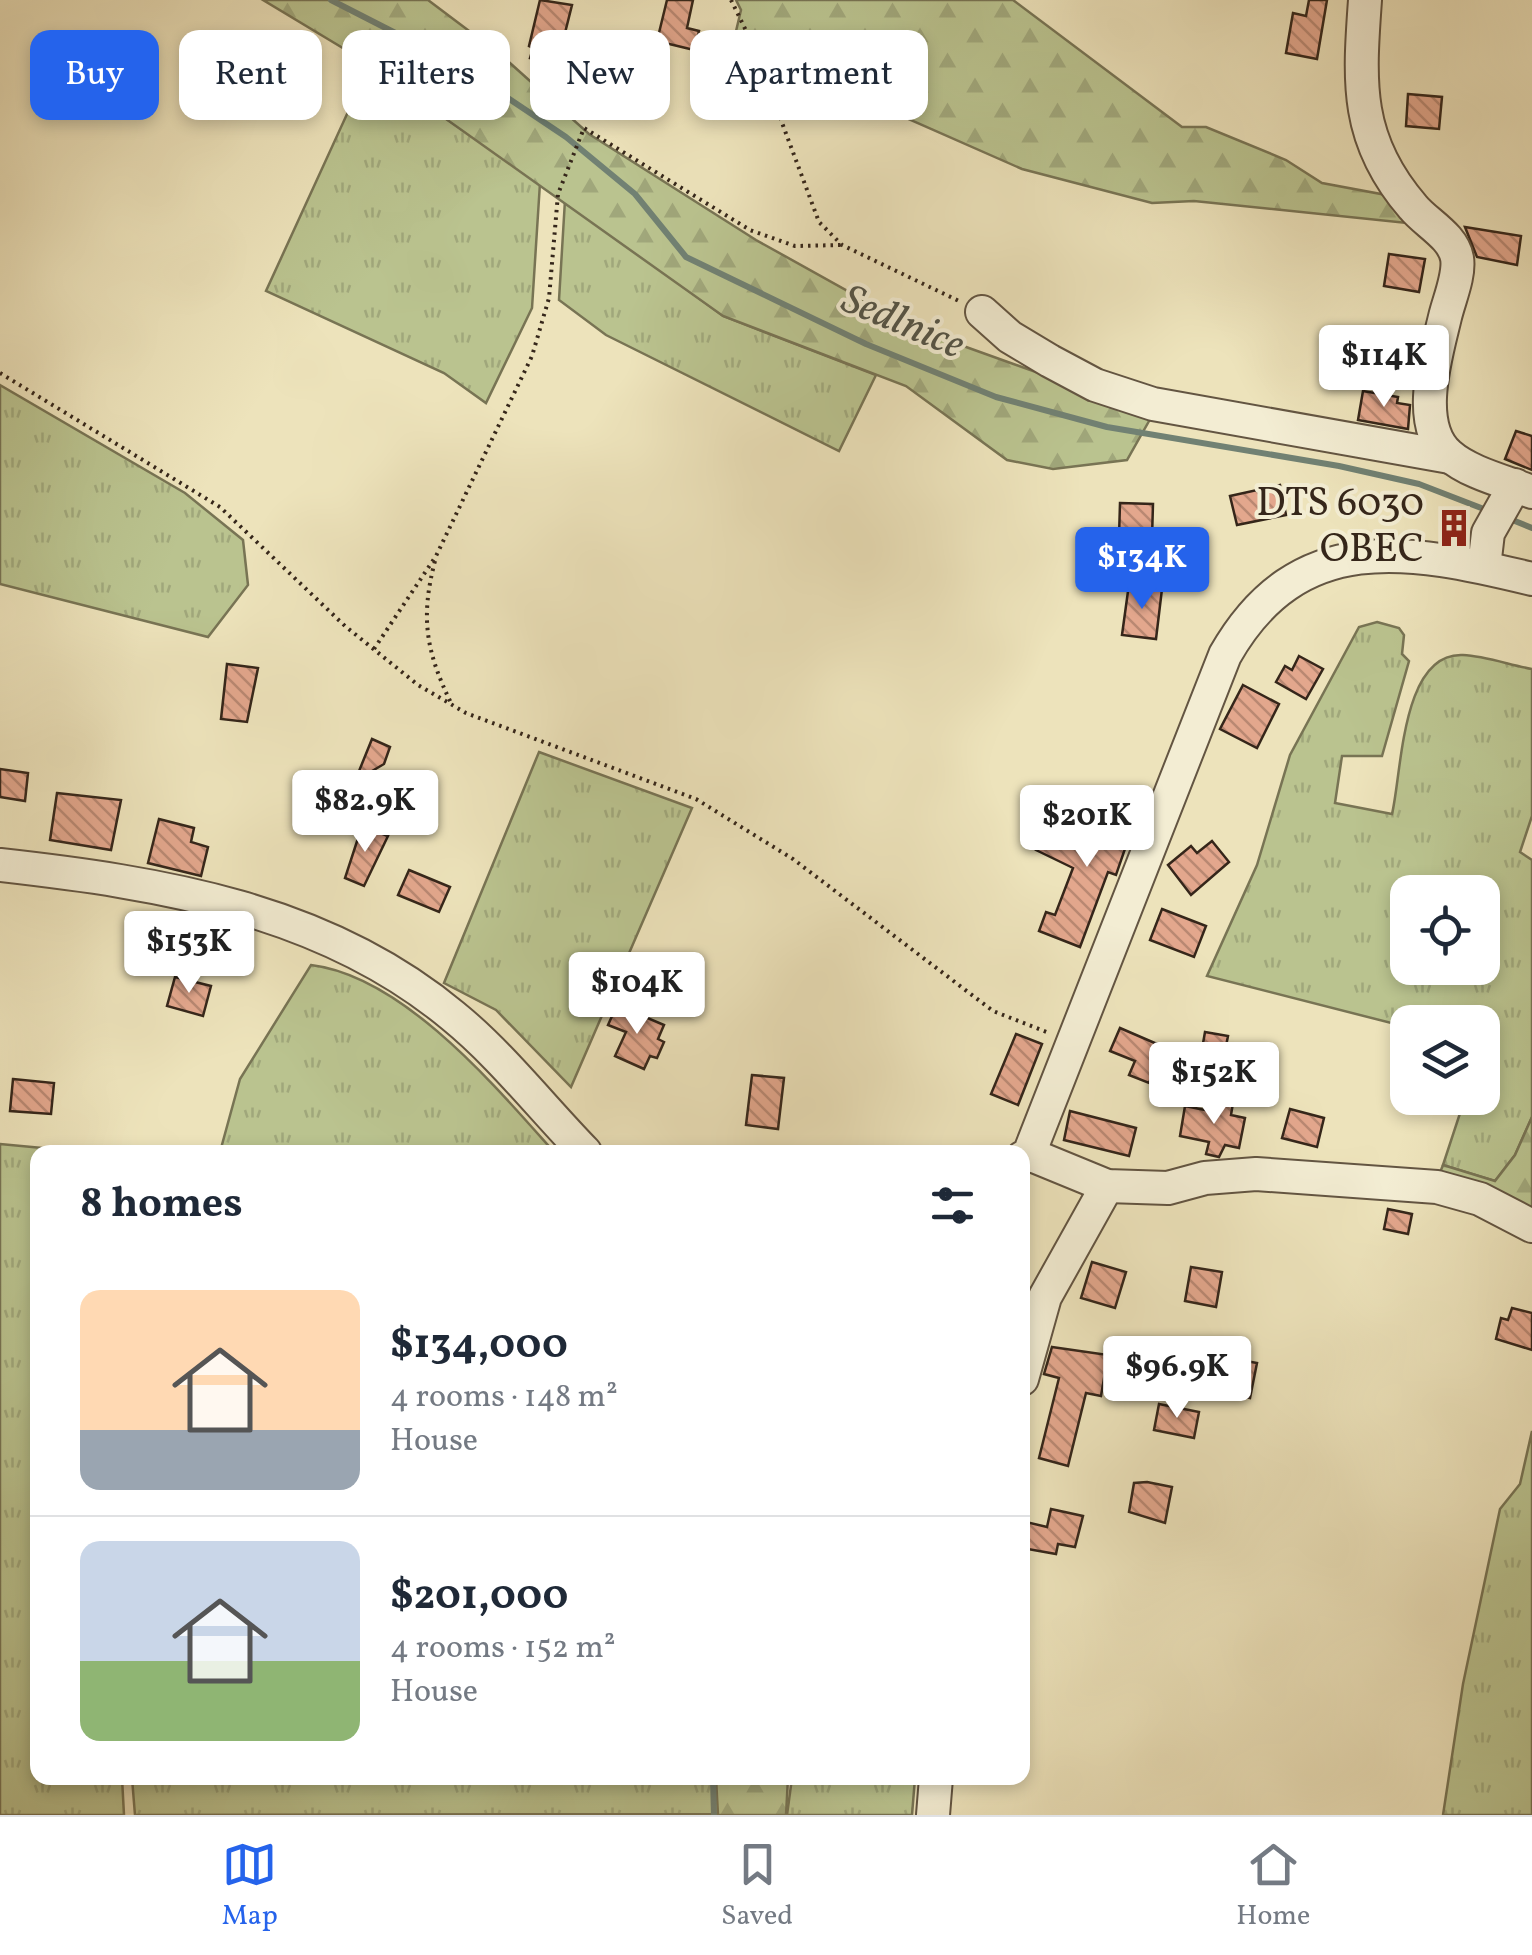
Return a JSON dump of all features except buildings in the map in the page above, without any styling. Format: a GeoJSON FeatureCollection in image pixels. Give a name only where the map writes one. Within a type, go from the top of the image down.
{"type":"FeatureCollection","features":[{"type":"Feature","properties":{"kind":"street"},"geometry":{"type":"LineString","coordinates":[[1365,0],[1361,56],[1367,132],[1392,180],[1451,245],[1458,262],[1436,352],[1432,399],[1436,440],[1450,457]]}},
{"type":"Feature","properties":{"kind":"street"},"geometry":{"type":"LineString","coordinates":[[982,312],[1010,337],[1096,385],[1153,404],[1450,457],[1517,491],[1488,533],[1484,567]]}},
{"type":"Feature","properties":{"kind":"street"},"geometry":{"type":"LineString","coordinates":[[1030,1146],[1213,683],[1234,638],[1257,606],[1297,576],[1342,558],[1389,555],[1484,567],[1532,579]]}},
{"type":"Feature","properties":{"kind":"street"},"geometry":{"type":"LineString","coordinates":[[0,865],[136,880],[268,916],[367,956],[456,1018],[578,1145]]}},
{"type":"Feature","properties":{"kind":"street"},"geometry":{"type":"LineString","coordinates":[[1030,1157],[1107,1186],[1168,1188],[1205,1178],[1256,1174],[1405,1183],[1460,1192],[1532,1226]]}},
{"type":"Feature","properties":{"kind":"street"},"geometry":{"type":"LineString","coordinates":[[1030,1352],[1046,1297],[1107,1186]]}},
{"type":"Feature","properties":{"kind":"street"},"geometry":{"type":"LineString","coordinates":[[933,1815],[935,1785]]}},
{"type":"Feature","properties":{"kind":"path"},"geometry":{"type":"LineString","coordinates":[[731,0],[754,45],[819,222],[842,246],[982,312]]}},
{"type":"Feature","properties":{"kind":"path"},"geometry":{"type":"LineString","coordinates":[[374,648],[436,556],[532,356],[549,298],[558,194],[569,157],[584,128],[750,230],[795,246],[842,246]]}},
{"type":"Feature","properties":{"kind":"path"},"geometry":{"type":"LineString","coordinates":[[0,373],[220,507],[418,685],[452,705],[696,798],[793,860],[993,1010],[1072,1042]]}},
{"type":"Feature","properties":{"kind":"path"},"geometry":{"type":"LineString","coordinates":[[436,556],[425,600],[426,634],[435,670],[452,705]]}},
{"type":"Feature","properties":{"kind":"green space"},"geometry":{"type":"Polygon","coordinates":[[[263,0],[428,0],[468,30],[342,30],[342,48],[322,36],[322,30],[313,30],[263,0]]]}},
{"type":"Feature","properties":{"kind":"green space"},"geometry":{"type":"Polygon","coordinates":[[[736,0],[1013,0],[1182,127],[1206,127],[1286,160],[1322,183],[1386,195],[1407,223],[1194,201],[1152,203],[1022,169],[911,120],[928,120],[928,30],[736,30],[741,10],[736,0]]]}},
{"type":"Feature","properties":{"kind":"green space"},"geometry":{"type":"Polygon","coordinates":[[[510,63],[530,81],[530,120],[573,120],[589,134],[756,240],[916,329],[1153,414],[1127,460],[1053,469],[1007,460],[906,386],[723,316],[448,120],[510,120],[510,63]]]}},
{"type":"Feature","properties":{"kind":"green space"},"geometry":{"type":"Polygon","coordinates":[[[344,120],[448,120],[540,183],[532,308],[486,403],[444,373],[266,291],[344,120]]]}},
{"type":"Feature","properties":{"kind":"green space"},"geometry":{"type":"Polygon","coordinates":[[[565,200],[723,316],[876,375],[839,451],[606,335],[559,300],[565,200]]]}},
{"type":"Feature","properties":{"kind":"green space"},"geometry":{"type":"Polygon","coordinates":[[[0,385],[185,493],[243,540],[248,585],[208,637],[0,584],[0,385]]]}},
{"type":"Feature","properties":{"kind":"green space"},"geometry":{"type":"Polygon","coordinates":[[[1377,622],[1399,628],[1404,635],[1402,654],[1409,661],[1382,756],[1342,756],[1335,803],[1392,814],[1416,693],[1427,673],[1443,659],[1463,655],[1532,669],[1532,816],[1520,852],[1532,860],[1532,1117],[1515,1155],[1495,1181],[1443,1165],[1459,1115],[1500,1115],[1500,1005],[1390,1005],[1390,1023],[1207,976],[1257,865],[1290,755],[1359,627],[1377,622]]]}},
{"type":"Feature","properties":{"kind":"green space"},"geometry":{"type":"Polygon","coordinates":[[[539,752],[692,808],[571,1087],[496,1010],[444,983],[539,752]]]}},
{"type":"Feature","properties":{"kind":"green space"},"geometry":{"type":"Polygon","coordinates":[[[311,965],[345,974],[380,990],[413,1012],[476,1067],[548,1145],[222,1145],[240,1079],[311,965]]]}},
{"type":"Feature","properties":{"kind":"green space"},"geometry":{"type":"Polygon","coordinates":[[[1532,1117],[1532,1215],[1437,1180],[1443,1165],[1495,1181],[1515,1155],[1532,1117]]]}},
{"type":"Feature","properties":{"kind":"green space"},"geometry":{"type":"Polygon","coordinates":[[[0,1144],[30,1147],[30,1785],[122,1785],[124,1815],[0,1815],[0,1144]]]}},
{"type":"Feature","properties":{"kind":"green space"},"geometry":{"type":"Polygon","coordinates":[[[1532,1431],[1532,1815],[1443,1815],[1463,1684],[1500,1509],[1520,1484],[1532,1431]]]}},
{"type":"Feature","properties":{"kind":"green space"},"geometry":{"type":"Polygon","coordinates":[[[133,1785],[717,1785],[719,1814],[135,1815],[133,1785]]]}},
{"type":"Feature","properties":{"kind":"green space"},"geometry":{"type":"Polygon","coordinates":[[[716,1785],[788,1785],[786,1815],[718,1815],[716,1785]]]}},
{"type":"Feature","properties":{"kind":"green space"},"geometry":{"type":"Polygon","coordinates":[[[791,1785],[914,1785],[912,1815],[787,1815],[791,1785]]]}},
{"type":"Feature","properties":{"kind":"waterway","name":"Sedlnice"},"geometry":{"type":"LineString","coordinates":[[331,0],[460,66],[566,137],[635,194],[686,257],[866,344],[996,397],[1107,427],[1339,466],[1419,484],[1489,511]]}},
{"type":"Feature","properties":{"kind":"waterway","name":"Sedlnice"},"geometry":{"type":"LineString","coordinates":[[1510,519],[1532,528]]}},
{"type":"Feature","properties":{"kind":"waterway"},"geometry":{"type":"LineString","coordinates":[[713,1785],[714,1815]]}},
{"type":"Feature","properties":{"kind":"place","name":"DTS 6030 OBEC"},"geometry":{"type":"Point","coordinates":[1454,528]}}]}
